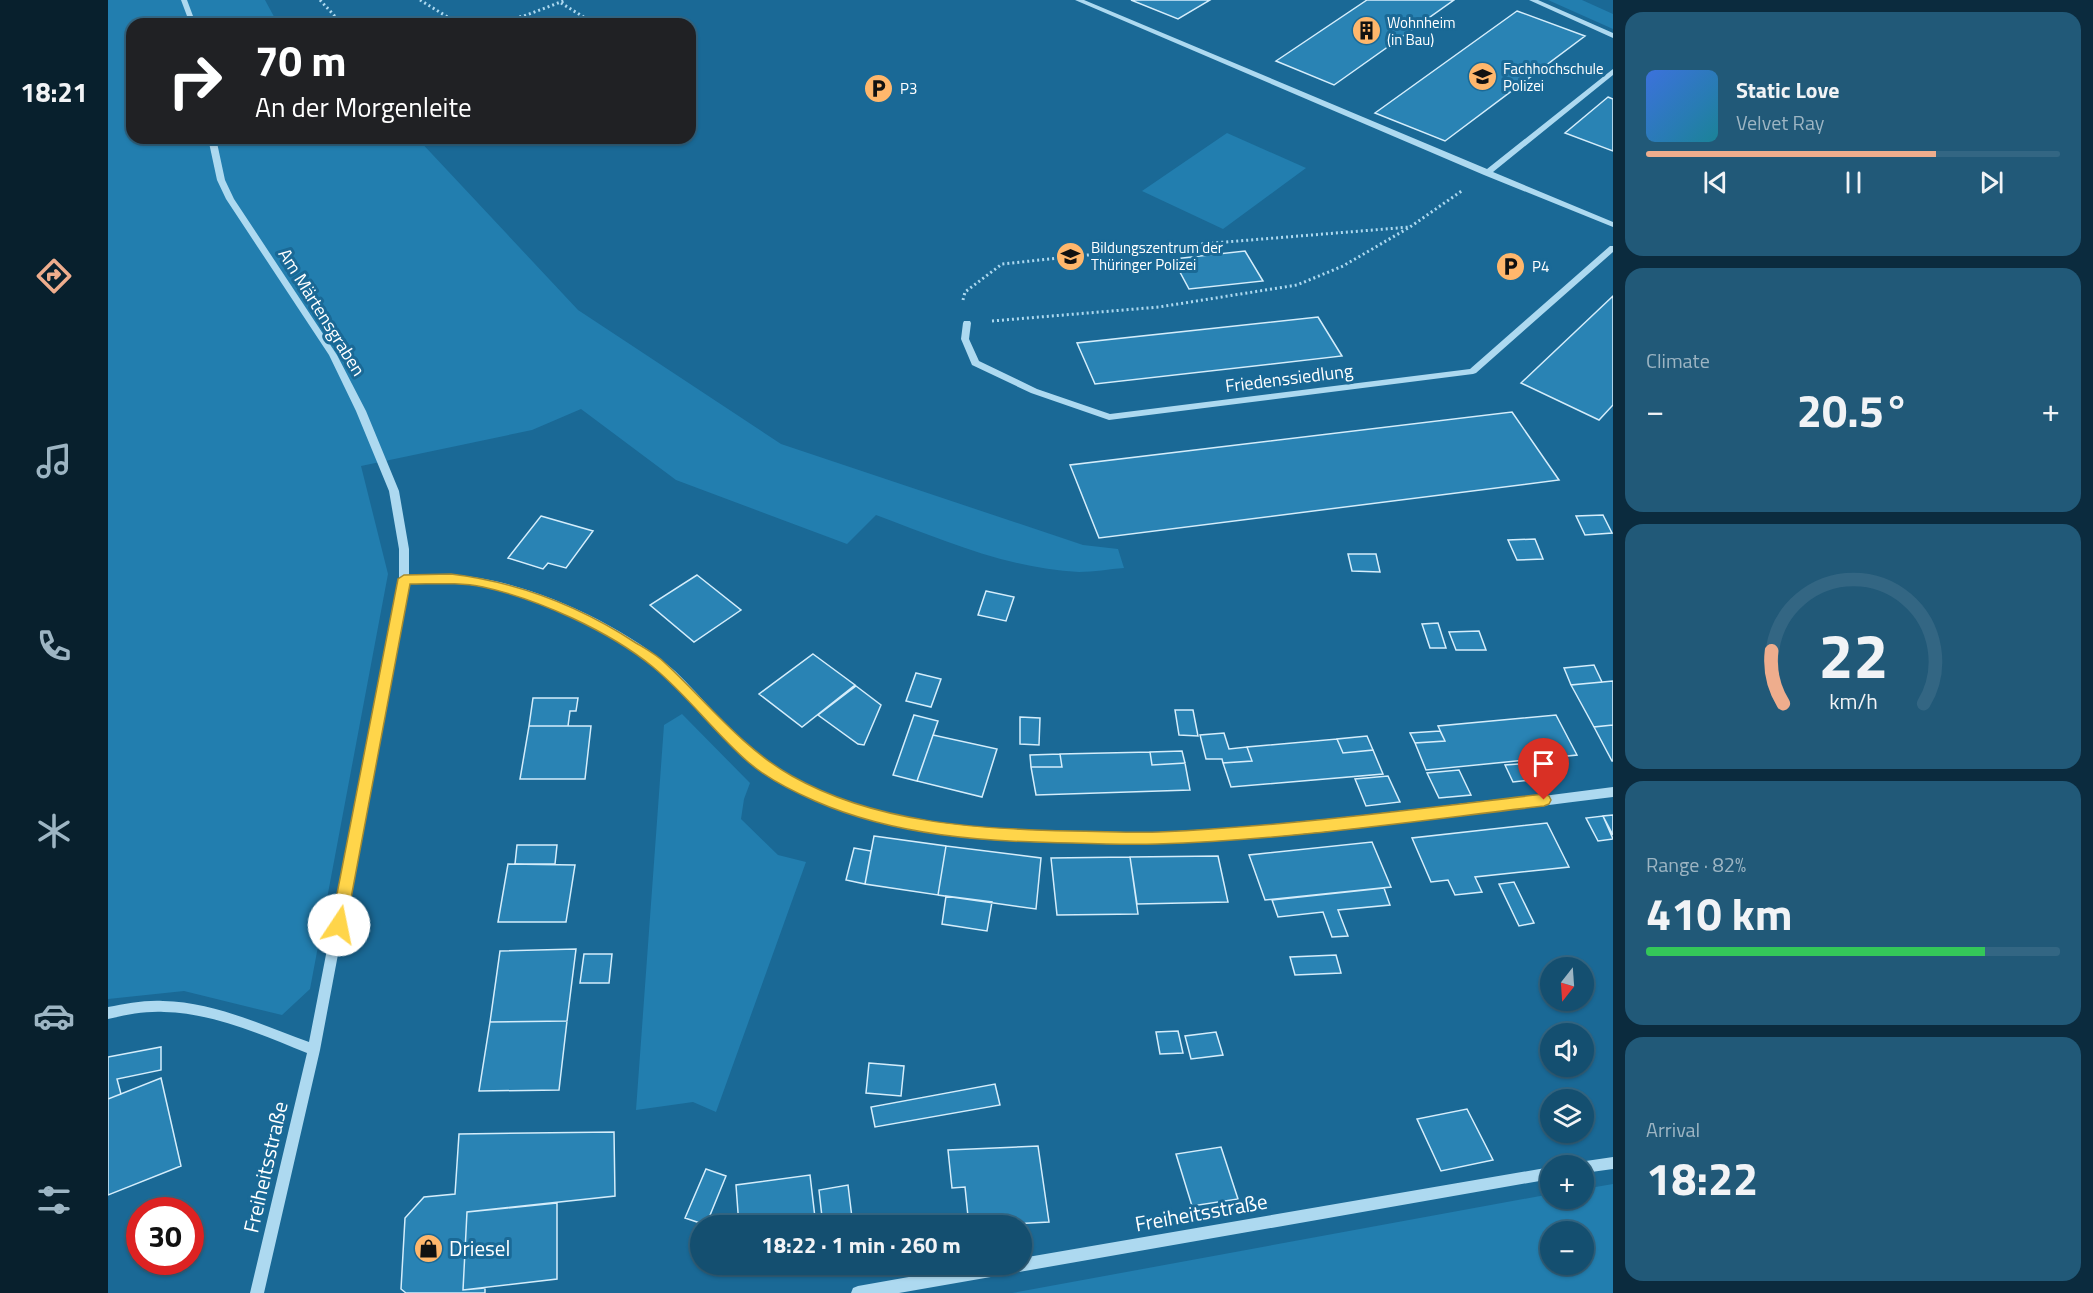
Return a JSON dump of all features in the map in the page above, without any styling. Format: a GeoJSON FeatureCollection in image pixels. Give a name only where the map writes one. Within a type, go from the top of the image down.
{"type":"FeatureCollection","features":[{"type":"Feature","properties":{"kind":"street"},"geometry":{"type":"LineString","coordinates":[[184,0],[191,18]]}},
{"type":"Feature","properties":{"kind":"street"},"geometry":{"type":"LineString","coordinates":[[1078,0],[1487,174],[1613,225]]}},
{"type":"Feature","properties":{"kind":"street"},"geometry":{"type":"LineString","coordinates":[[1532,0],[1613,36]]}},
{"type":"Feature","properties":{"kind":"street"},"geometry":{"type":"LineString","coordinates":[[1487,174],[1613,71]]}},
{"type":"Feature","properties":{"kind":"street","name":"Am Märtensgraben"},"geometry":{"type":"LineString","coordinates":[[213,144],[221,180],[230,199],[333,355],[361,411],[394,491],[404,549],[404,579]]}},
{"type":"Feature","properties":{"kind":"street","name":"Friedenssiedlung"},"geometry":{"type":"LineString","coordinates":[[967,323],[965,339],[975,363],[1034,391],[1109,417],[1473,371],[1613,248]]}},
{"type":"Feature","properties":{"kind":"street"},"geometry":{"type":"LineString","coordinates":[[404,579],[451,579],[481,582],[512,590],[574,614],[616,636],[657,663],[754,760],[786,780],[821,797],[868,813],[919,824],[969,832],[1023,836],[1155,838],[1289,830],[1613,792]]}},
{"type":"Feature","properties":{"kind":"street","name":"Freiheitsstraße"},"geometry":{"type":"LineString","coordinates":[[257,1293],[314,1050],[404,579]]}},
{"type":"Feature","properties":{"kind":"street"},"geometry":{"type":"LineString","coordinates":[[108,1013],[156,1005],[198,1008],[314,1050]]}},
{"type":"Feature","properties":{"kind":"street"},"geometry":{"type":"LineString","coordinates":[[1594,1166],[1613,1163]]}},
{"type":"Feature","properties":{"kind":"street","name":"Freiheitsstraße"},"geometry":{"type":"LineString","coordinates":[[858,1293],[1540,1175]]}},
{"type":"Feature","properties":{"kind":"path"},"geometry":{"type":"LineString","coordinates":[[320,0],[336,18]]}},
{"type":"Feature","properties":{"kind":"path"},"geometry":{"type":"LineString","coordinates":[[420,0],[449,18]]}},
{"type":"Feature","properties":{"kind":"path"},"geometry":{"type":"LineString","coordinates":[[516,18],[566,0]]}},
{"type":"Feature","properties":{"kind":"path"},"geometry":{"type":"LineString","coordinates":[[561,2],[586,18]]}},
{"type":"Feature","properties":{"kind":"path"},"geometry":{"type":"LineString","coordinates":[[1410,227],[1164,247],[1002,264],[965,292],[961,307],[967,323],[1159,307],[1297,285],[1343,266],[1410,227],[1487,174]]}},
{"type":"Feature","properties":{"kind":"shaded area"},"geometry":{"type":"Polygon","coordinates":[[[108,0],[265,0],[275,18],[126,18],[126,144],[423,144],[578,310],[781,444],[1083,545],[1118,549],[1124,568],[1090,572],[1053,570],[975,551],[876,515],[847,544],[676,480],[581,409],[532,430],[361,466],[388,574],[310,989],[282,1015],[184,991],[108,999],[108,0]]]}},
{"type":"Feature","properties":{"kind":"shaded area"},"geometry":{"type":"Polygon","coordinates":[[[1548,0],[1582,0],[1613,14],[1613,29],[1548,0]]]}},
{"type":"Feature","properties":{"kind":"shaded area"},"geometry":{"type":"Polygon","coordinates":[[[1227,133],[1306,168],[1223,229],[1142,191],[1227,133]]]}},
{"type":"Feature","properties":{"kind":"shaded area"},"geometry":{"type":"Polygon","coordinates":[[[682,714],[750,783],[744,799],[741,819],[778,855],[806,862],[716,1112],[693,1102],[636,1110],[664,725],[682,714]]]}},
{"type":"Feature","properties":{"kind":"shaded area"},"geometry":{"type":"Polygon","coordinates":[[[1613,1184],[1613,1293],[1012,1293],[1540,1196],[1540,1209],[1594,1209],[1594,1187],[1613,1184]]]}},
{"type":"Feature","properties":{"kind":"building"},"geometry":{"type":"Polygon","coordinates":[[[1131,0],[1210,0],[1178,19],[1131,0]]]}},
{"type":"Feature","properties":{"kind":"building","name":"Wohnheim (in Bau)"},"geometry":{"type":"Polygon","coordinates":[[[1367,0],[1454,0],[1334,85],[1276,61],[1367,0]]]}},
{"type":"Feature","properties":{"kind":"building"},"geometry":{"type":"Polygon","coordinates":[[[1517,11],[1585,36],[1445,141],[1375,113],[1517,11]]]}},
{"type":"Feature","properties":{"kind":"building"},"geometry":{"type":"Polygon","coordinates":[[[1608,97],[1613,99],[1613,151],[1565,133],[1608,97]]]}},
{"type":"Feature","properties":{"kind":"building"},"geometry":{"type":"Polygon","coordinates":[[[1245,251],[1263,281],[1189,289],[1173,259],[1245,251]]]}},
{"type":"Feature","properties":{"kind":"building"},"geometry":{"type":"Polygon","coordinates":[[[1613,296],[1613,405],[1599,420],[1521,383],[1613,296]]]}},
{"type":"Feature","properties":{"kind":"building"},"geometry":{"type":"Polygon","coordinates":[[[1318,317],[1342,356],[1095,384],[1077,343],[1318,317]]]}},
{"type":"Feature","properties":{"kind":"building"},"geometry":{"type":"Polygon","coordinates":[[[1512,412],[1559,480],[1099,538],[1070,465],[1512,412]]]}},
{"type":"Feature","properties":{"kind":"building"},"geometry":{"type":"Polygon","coordinates":[[[1603,515],[1612,533],[1585,535],[1576,516],[1603,515]]]}},
{"type":"Feature","properties":{"kind":"building"},"geometry":{"type":"Polygon","coordinates":[[[541,516],[593,531],[566,568],[548,563],[543,569],[508,558],[541,516]]]}},
{"type":"Feature","properties":{"kind":"building"},"geometry":{"type":"Polygon","coordinates":[[[1535,539],[1543,559],[1517,560],[1508,540],[1535,539]]]}},
{"type":"Feature","properties":{"kind":"building"},"geometry":{"type":"Polygon","coordinates":[[[1348,554],[1376,554],[1380,572],[1352,571],[1348,554]]]}},
{"type":"Feature","properties":{"kind":"building"},"geometry":{"type":"Polygon","coordinates":[[[697,575],[741,610],[694,642],[650,605],[697,575]]]}},
{"type":"Feature","properties":{"kind":"building"},"geometry":{"type":"Polygon","coordinates":[[[986,591],[1014,597],[1006,621],[978,615],[986,591]]]}},
{"type":"Feature","properties":{"kind":"building"},"geometry":{"type":"Polygon","coordinates":[[[1438,623],[1446,648],[1430,648],[1422,624],[1438,623]]]}},
{"type":"Feature","properties":{"kind":"building"},"geometry":{"type":"Polygon","coordinates":[[[1479,631],[1486,650],[1456,650],[1449,632],[1479,631]]]}},
{"type":"Feature","properties":{"kind":"building"},"geometry":{"type":"Polygon","coordinates":[[[813,654],[855,685],[802,727],[759,694],[813,654]]]}},
{"type":"Feature","properties":{"kind":"building"},"geometry":{"type":"Polygon","coordinates":[[[1594,665],[1602,682],[1571,685],[1564,668],[1594,665]]]}},
{"type":"Feature","properties":{"kind":"building"},"geometry":{"type":"Polygon","coordinates":[[[916,673],[941,679],[931,707],[906,701],[916,673]]]}},
{"type":"Feature","properties":{"kind":"building"},"geometry":{"type":"Polygon","coordinates":[[[1613,681],[1613,725],[1594,727],[1571,685],[1613,681]]]}},
{"type":"Feature","properties":{"kind":"building"},"geometry":{"type":"Polygon","coordinates":[[[856,686],[881,705],[864,745],[858,744],[818,715],[856,686]]]}},
{"type":"Feature","properties":{"kind":"building"},"geometry":{"type":"Polygon","coordinates":[[[533,698],[578,698],[576,711],[570,711],[568,726],[529,726],[533,698]]]}},
{"type":"Feature","properties":{"kind":"building"},"geometry":{"type":"Polygon","coordinates":[[[1175,710],[1193,710],[1198,736],[1179,735],[1175,710]]]}},
{"type":"Feature","properties":{"kind":"building"},"geometry":{"type":"Polygon","coordinates":[[[914,715],[938,721],[917,781],[893,775],[914,715]]]}},
{"type":"Feature","properties":{"kind":"building"},"geometry":{"type":"Polygon","coordinates":[[[1556,715],[1577,755],[1426,770],[1415,743],[1445,741],[1438,726],[1556,715]]]}},
{"type":"Feature","properties":{"kind":"building"},"geometry":{"type":"Polygon","coordinates":[[[1020,717],[1040,718],[1039,745],[1020,744],[1020,717]]]}},
{"type":"Feature","properties":{"kind":"building"},"geometry":{"type":"Polygon","coordinates":[[[1613,725],[1613,761],[1612,761],[1594,727],[1613,725]]]}},
{"type":"Feature","properties":{"kind":"building"},"geometry":{"type":"Polygon","coordinates":[[[529,726],[591,726],[585,779],[520,779],[529,726]]]}},
{"type":"Feature","properties":{"kind":"building"},"geometry":{"type":"Polygon","coordinates":[[[1440,731],[1445,741],[1415,743],[1410,733],[1440,731]]]}},
{"type":"Feature","properties":{"kind":"building"},"geometry":{"type":"Polygon","coordinates":[[[1224,733],[1229,749],[1247,747],[1252,761],[1223,763],[1222,759],[1206,759],[1200,735],[1224,733]]]}},
{"type":"Feature","properties":{"kind":"building"},"geometry":{"type":"Polygon","coordinates":[[[933,735],[997,749],[982,797],[917,781],[933,735]]]}},
{"type":"Feature","properties":{"kind":"building"},"geometry":{"type":"Polygon","coordinates":[[[1367,736],[1373,750],[1343,753],[1337,739],[1367,736]]]}},
{"type":"Feature","properties":{"kind":"building"},"geometry":{"type":"Polygon","coordinates":[[[1337,739],[1343,753],[1373,750],[1383,774],[1231,787],[1223,763],[1252,761],[1247,747],[1337,739]]]}},
{"type":"Feature","properties":{"kind":"building"},"geometry":{"type":"Polygon","coordinates":[[[1182,751],[1185,763],[1152,765],[1150,752],[1182,751]]]}},
{"type":"Feature","properties":{"kind":"building"},"geometry":{"type":"Polygon","coordinates":[[[1150,752],[1152,765],[1185,763],[1190,790],[1036,795],[1031,767],[1062,767],[1060,754],[1150,752]]]}},
{"type":"Feature","properties":{"kind":"building"},"geometry":{"type":"Polygon","coordinates":[[[1060,754],[1062,767],[1031,767],[1030,755],[1060,754]]]}},
{"type":"Feature","properties":{"kind":"building"},"geometry":{"type":"Polygon","coordinates":[[[1532,763],[1540,779],[1513,782],[1505,765],[1532,763]]]}},
{"type":"Feature","properties":{"kind":"building"},"geometry":{"type":"Polygon","coordinates":[[[1459,770],[1471,795],[1439,798],[1427,773],[1459,770]]]}},
{"type":"Feature","properties":{"kind":"building"},"geometry":{"type":"Polygon","coordinates":[[[1388,776],[1400,802],[1366,806],[1355,779],[1388,776]]]}},
{"type":"Feature","properties":{"kind":"building"},"geometry":{"type":"Polygon","coordinates":[[[1613,815],[1613,835],[1603,816],[1613,815]]]}},
{"type":"Feature","properties":{"kind":"building"},"geometry":{"type":"Polygon","coordinates":[[[1603,816],[1613,839],[1598,841],[1586,818],[1603,816]]]}},
{"type":"Feature","properties":{"kind":"building"},"geometry":{"type":"Polygon","coordinates":[[[1547,823],[1569,867],[1475,877],[1482,892],[1455,895],[1448,880],[1431,882],[1412,838],[1547,823]]]}},
{"type":"Feature","properties":{"kind":"building"},"geometry":{"type":"Polygon","coordinates":[[[874,836],[946,846],[938,895],[865,884],[874,836]]]}},
{"type":"Feature","properties":{"kind":"building"},"geometry":{"type":"Polygon","coordinates":[[[1372,842],[1391,887],[1265,900],[1249,855],[1372,842]]]}},
{"type":"Feature","properties":{"kind":"building"},"geometry":{"type":"Polygon","coordinates":[[[517,845],[557,845],[555,864],[515,864],[517,845]]]}},
{"type":"Feature","properties":{"kind":"building"},"geometry":{"type":"Polygon","coordinates":[[[946,846],[1041,858],[1036,909],[938,895],[946,846]]]}},
{"type":"Feature","properties":{"kind":"building"},"geometry":{"type":"Polygon","coordinates":[[[854,848],[871,851],[865,884],[846,880],[854,848]]]}},
{"type":"Feature","properties":{"kind":"building"},"geometry":{"type":"Polygon","coordinates":[[[1218,856],[1228,902],[1137,904],[1130,857],[1218,856]]]}},
{"type":"Feature","properties":{"kind":"building"},"geometry":{"type":"Polygon","coordinates":[[[1130,857],[1138,914],[1057,915],[1051,858],[1130,857]]]}},
{"type":"Feature","properties":{"kind":"building"},"geometry":{"type":"Polygon","coordinates":[[[508,864],[575,865],[566,922],[498,922],[508,864]]]}},
{"type":"Feature","properties":{"kind":"building"},"geometry":{"type":"Polygon","coordinates":[[[1514,882],[1534,923],[1519,926],[1499,884],[1514,882]]]}},
{"type":"Feature","properties":{"kind":"building"},"geometry":{"type":"Polygon","coordinates":[[[1384,888],[1390,905],[1338,910],[1348,936],[1332,937],[1323,912],[1278,917],[1272,900],[1384,888]]]}},
{"type":"Feature","properties":{"kind":"building"},"geometry":{"type":"Polygon","coordinates":[[[946,896],[992,902],[987,931],[942,924],[946,896]]]}},
{"type":"Feature","properties":{"kind":"building"},"geometry":{"type":"Polygon","coordinates":[[[576,949],[567,1021],[490,1022],[500,951],[576,949]]]}},
{"type":"Feature","properties":{"kind":"building"},"geometry":{"type":"Polygon","coordinates":[[[584,954],[612,954],[609,983],[580,983],[584,954]]]}},
{"type":"Feature","properties":{"kind":"building"},"geometry":{"type":"Polygon","coordinates":[[[1336,955],[1341,973],[1295,975],[1290,957],[1336,955]]]}},
{"type":"Feature","properties":{"kind":"building"},"geometry":{"type":"Polygon","coordinates":[[[567,1021],[559,1090],[479,1091],[490,1022],[567,1021]]]}},
{"type":"Feature","properties":{"kind":"building"},"geometry":{"type":"Polygon","coordinates":[[[1178,1031],[1183,1053],[1160,1054],[1156,1032],[1178,1031]]]}},
{"type":"Feature","properties":{"kind":"building"},"geometry":{"type":"Polygon","coordinates":[[[1216,1032],[1223,1055],[1191,1059],[1185,1036],[1216,1032]]]}},
{"type":"Feature","properties":{"kind":"building"},"geometry":{"type":"Polygon","coordinates":[[[161,1047],[161,1070],[117,1079],[121,1094],[108,1099],[108,1057],[161,1047]]]}},
{"type":"Feature","properties":{"kind":"building"},"geometry":{"type":"Polygon","coordinates":[[[869,1063],[904,1066],[901,1096],[866,1093],[869,1063]]]}},
{"type":"Feature","properties":{"kind":"building"},"geometry":{"type":"Polygon","coordinates":[[[161,1078],[181,1166],[108,1195],[108,1099],[161,1078]]]}},
{"type":"Feature","properties":{"kind":"building"},"geometry":{"type":"Polygon","coordinates":[[[995,1084],[1000,1105],[875,1127],[871,1107],[995,1084]]]}},
{"type":"Feature","properties":{"kind":"building"},"geometry":{"type":"Polygon","coordinates":[[[1467,1109],[1493,1160],[1441,1171],[1417,1119],[1467,1109]]]}},
{"type":"Feature","properties":{"kind":"building"},"geometry":{"type":"Polygon","coordinates":[[[614,1132],[615,1196],[467,1212],[463,1290],[485,1288],[485,1293],[406,1293],[401,1289],[405,1218],[424,1197],[455,1194],[459,1134],[614,1132]]]}},
{"type":"Feature","properties":{"kind":"building"},"geometry":{"type":"Polygon","coordinates":[[[1038,1146],[1049,1222],[1032,1223],[1032,1215],[968,1215],[965,1187],[952,1188],[948,1150],[1038,1146]]]}},
{"type":"Feature","properties":{"kind":"building"},"geometry":{"type":"Polygon","coordinates":[[[1221,1147],[1238,1199],[1192,1206],[1176,1154],[1221,1147]]]}},
{"type":"Feature","properties":{"kind":"building"},"geometry":{"type":"Polygon","coordinates":[[[706,1169],[726,1176],[710,1215],[690,1215],[690,1220],[685,1218],[706,1169]]]}},
{"type":"Feature","properties":{"kind":"building"},"geometry":{"type":"Polygon","coordinates":[[[810,1175],[815,1215],[738,1215],[736,1185],[810,1175]]]}},
{"type":"Feature","properties":{"kind":"building"},"geometry":{"type":"Polygon","coordinates":[[[848,1185],[852,1215],[822,1215],[819,1190],[848,1185]]]}},
{"type":"Feature","properties":{"kind":"building"},"geometry":{"type":"Polygon","coordinates":[[[557,1203],[557,1279],[463,1290],[467,1212],[557,1203]]]}},
{"type":"Feature","properties":{"kind":"place","name":"Wohnheim (in Bau)"},"geometry":{"type":"Point","coordinates":[1366,31]}},
{"type":"Feature","properties":{"kind":"place","name":"Fachhochschule Polizei"},"geometry":{"type":"Point","coordinates":[1482,77]}},
{"type":"Feature","properties":{"kind":"place","name":"P3"},"geometry":{"type":"Point","coordinates":[879,88]}},
{"type":"Feature","properties":{"kind":"place","name":"Bildungszentrum der Thüringer Polizei"},"geometry":{"type":"Point","coordinates":[1070,256]}},
{"type":"Feature","properties":{"kind":"place","name":"P4"},"geometry":{"type":"Point","coordinates":[1511,266]}},
{"type":"Feature","properties":{"kind":"place","name":"Driesel"},"geometry":{"type":"Point","coordinates":[428,1248]}},
{"type":"Feature","properties":{"kind":"route"},"geometry":{"type":"LineString","coordinates":[[339,925],[404,579],[451,579],[481,582],[512,590],[574,614],[616,636],[657,663],[754,760],[786,780],[821,797],[868,813],[919,824],[969,832],[1023,836],[1089,839],[1155,838],[1289,830],[1544,800]]}}]}
